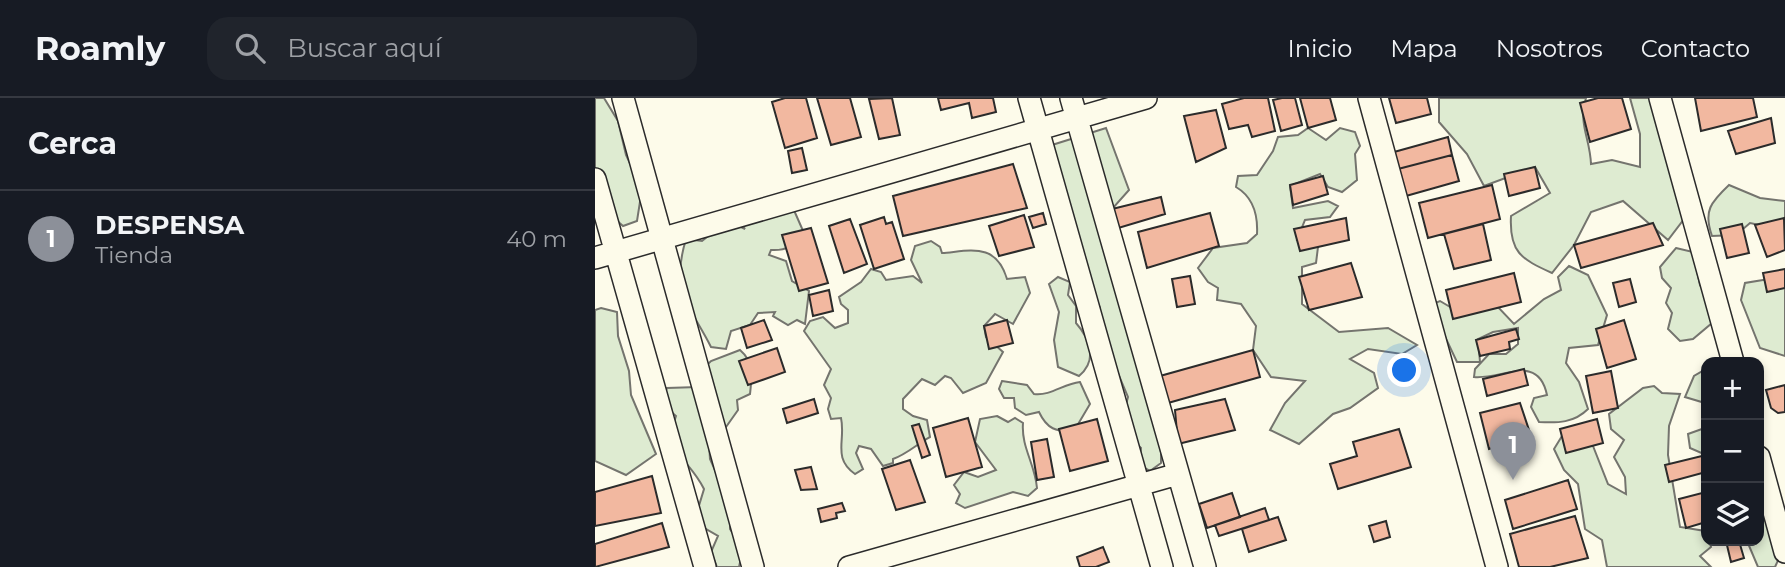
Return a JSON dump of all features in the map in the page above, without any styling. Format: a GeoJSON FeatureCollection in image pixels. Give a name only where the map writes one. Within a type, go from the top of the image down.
{"type":"FeatureCollection","features":[{"type":"Feature","properties":{"kind":"street"},"geometry":{"type":"LineString","coordinates":[[623,98],[753,567]]}},
{"type":"Feature","properties":{"kind":"street"},"geometry":{"type":"LineString","coordinates":[[1029,98],[1162,567]]}},
{"type":"Feature","properties":{"kind":"street"},"geometry":{"type":"LineString","coordinates":[[595,258],[1038,130],[1074,107],[1146,98]]}},
{"type":"Feature","properties":{"kind":"street"},"geometry":{"type":"LineString","coordinates":[[1369,98],[1497,567]]}},
{"type":"Feature","properties":{"kind":"street"},"geometry":{"type":"LineString","coordinates":[[1660,98],[1732,357]]}},
{"type":"Feature","properties":{"kind":"street"},"geometry":{"type":"LineString","coordinates":[[1074,107],[1205,567]]}},
{"type":"Feature","properties":{"kind":"street"},"geometry":{"type":"LineString","coordinates":[[595,179],[705,567]]}},
{"type":"Feature","properties":{"kind":"street"},"geometry":{"type":"LineString","coordinates":[[849,567],[1178,474]]}},
{"type":"Feature","properties":{"kind":"street"},"geometry":{"type":"LineString","coordinates":[[1764,475],[1785,552]]}},
{"type":"Feature","properties":{"kind":"green space"},"geometry":{"type":"Polygon","coordinates":[[[595,98],[604,98],[618,121],[626,155],[642,189],[637,221],[623,226],[606,211],[595,176],[595,98]]]}},
{"type":"Feature","properties":{"kind":"green space"},"geometry":{"type":"Polygon","coordinates":[[[1439,98],[1586,98],[1583,116],[1591,164],[1612,160],[1640,167],[1640,134],[1630,98],[1653,98],[1684,219],[1668,240],[1623,201],[1591,212],[1574,245],[1552,273],[1541,268],[1519,253],[1511,228],[1511,216],[1550,193],[1535,167],[1484,186],[1467,154],[1439,122],[1439,98]]]}},
{"type":"Feature","properties":{"kind":"green space"},"geometry":{"type":"Polygon","coordinates":[[[1106,128],[1129,190],[1112,209],[1161,452],[1161,463],[1150,471],[1139,465],[1141,448],[1128,431],[1125,411],[1128,397],[1098,326],[1100,308],[1079,259],[1081,243],[1070,216],[1052,145],[1106,128]]]}},
{"type":"Feature","properties":{"kind":"green space"},"geometry":{"type":"Polygon","coordinates":[[[1308,128],[1326,140],[1340,128],[1355,132],[1360,146],[1355,154],[1357,180],[1342,192],[1328,187],[1320,174],[1290,186],[1293,208],[1328,201],[1338,206],[1330,217],[1305,220],[1297,240],[1318,247],[1316,263],[1302,267],[1302,304],[1339,332],[1388,328],[1417,345],[1402,354],[1368,349],[1350,359],[1374,373],[1378,388],[1350,408],[1333,414],[1299,444],[1270,430],[1285,403],[1305,381],[1271,377],[1253,350],[1256,326],[1241,304],[1217,300],[1218,288],[1208,282],[1198,268],[1213,248],[1247,243],[1257,234],[1253,207],[1247,196],[1236,187],[1238,176],[1257,175],[1273,151],[1278,137],[1298,135],[1308,128]]]}},
{"type":"Feature","properties":{"kind":"green space"},"geometry":{"type":"Polygon","coordinates":[[[1729,185],[1760,198],[1785,201],[1785,222],[1765,226],[1750,223],[1736,235],[1712,236],[1708,220],[1710,208],[1729,185]]]}},
{"type":"Feature","properties":{"kind":"green space"},"geometry":{"type":"Polygon","coordinates":[[[793,208],[804,233],[795,244],[771,250],[769,255],[786,261],[792,281],[809,291],[805,324],[797,320],[788,325],[773,316],[775,312],[758,313],[750,325],[731,331],[726,349],[711,347],[689,307],[681,285],[680,272],[686,239],[702,241],[717,229],[735,224],[745,229],[740,223],[793,208]]]}},
{"type":"Feature","properties":{"kind":"green space"},"geometry":{"type":"Polygon","coordinates":[[[931,241],[940,247],[942,253],[981,251],[989,254],[1002,267],[1007,279],[1025,277],[1030,293],[1013,324],[995,314],[984,326],[986,337],[1003,352],[986,383],[963,393],[951,378],[945,376],[935,385],[922,379],[903,399],[903,409],[913,416],[927,420],[930,437],[893,459],[893,463],[883,466],[871,449],[859,446],[856,453],[863,469],[855,474],[848,468],[842,455],[841,418],[831,419],[828,409],[831,398],[824,385],[831,369],[804,331],[810,321],[823,317],[835,328],[848,323],[848,310],[841,304],[839,297],[861,282],[871,269],[881,272],[886,280],[913,276],[922,283],[911,260],[915,246],[931,241]]]}},
{"type":"Feature","properties":{"kind":"green space"},"geometry":{"type":"Polygon","coordinates":[[[1676,248],[1693,252],[1700,285],[1709,299],[1712,323],[1693,339],[1680,341],[1668,329],[1672,313],[1666,303],[1671,288],[1662,278],[1660,267],[1676,248]]]}},
{"type":"Feature","properties":{"kind":"green space"},"geometry":{"type":"Polygon","coordinates":[[[1569,266],[1588,275],[1607,315],[1598,345],[1569,348],[1566,363],[1579,382],[1588,409],[1583,414],[1565,421],[1539,422],[1531,407],[1534,398],[1547,395],[1536,374],[1518,371],[1474,377],[1475,369],[1489,354],[1506,354],[1518,344],[1518,328],[1493,332],[1478,339],[1480,362],[1457,362],[1430,305],[1440,301],[1462,314],[1498,307],[1514,324],[1544,299],[1561,290],[1558,277],[1569,266]]]}},
{"type":"Feature","properties":{"kind":"green space"},"geometry":{"type":"Polygon","coordinates":[[[1058,277],[1070,282],[1068,295],[1076,306],[1076,323],[1090,350],[1089,363],[1079,376],[1058,367],[1054,340],[1059,312],[1049,284],[1058,277]]]}},
{"type":"Feature","properties":{"kind":"green space"},"geometry":{"type":"Polygon","coordinates":[[[1775,278],[1785,281],[1785,356],[1760,348],[1741,300],[1745,283],[1775,278]]]}},
{"type":"Feature","properties":{"kind":"green space"},"geometry":{"type":"Polygon","coordinates":[[[601,308],[617,312],[618,336],[629,371],[631,395],[656,454],[626,475],[595,461],[595,310],[601,308]]]}},
{"type":"Feature","properties":{"kind":"green space"},"geometry":{"type":"Polygon","coordinates":[[[740,350],[750,364],[750,394],[737,400],[738,410],[726,427],[715,421],[700,372],[711,361],[740,350]]]}},
{"type":"Feature","properties":{"kind":"green space"},"geometry":{"type":"Polygon","coordinates":[[[1701,372],[1701,402],[1685,397],[1694,376],[1701,372]]]}},
{"type":"Feature","properties":{"kind":"green space"},"geometry":{"type":"Polygon","coordinates":[[[1002,381],[1027,385],[1034,394],[1052,392],[1080,382],[1090,404],[1074,431],[1057,430],[1045,422],[1039,412],[1026,415],[1015,408],[1014,398],[1004,398],[999,389],[1002,381]]]}},
{"type":"Feature","properties":{"kind":"green space"},"geometry":{"type":"Polygon","coordinates":[[[1654,386],[1662,393],[1680,394],[1669,426],[1668,455],[1680,527],[1701,530],[1701,546],[1711,547],[1700,556],[1711,567],[1607,567],[1602,540],[1585,529],[1578,484],[1564,470],[1554,449],[1562,436],[1593,446],[1608,484],[1626,494],[1625,477],[1614,457],[1624,440],[1611,429],[1609,414],[1643,388],[1654,386]]]}},
{"type":"Feature","properties":{"kind":"green space"},"geometry":{"type":"Polygon","coordinates":[[[698,387],[708,426],[710,459],[731,506],[730,529],[743,549],[739,567],[717,567],[711,552],[718,536],[694,522],[704,489],[675,447],[673,428],[676,416],[661,403],[667,388],[698,387]]]}},
{"type":"Feature","properties":{"kind":"green space"},"geometry":{"type":"Polygon","coordinates":[[[997,416],[1008,422],[1015,418],[1023,423],[1024,440],[1037,488],[1028,496],[1013,492],[965,508],[956,503],[960,494],[954,485],[964,472],[978,477],[996,470],[975,442],[980,419],[997,416]]]}},
{"type":"Feature","properties":{"kind":"green space"},"geometry":{"type":"Polygon","coordinates":[[[1701,429],[1701,453],[1690,448],[1688,434],[1701,429]]]}},
{"type":"Feature","properties":{"kind":"green space"},"geometry":{"type":"Polygon","coordinates":[[[1764,519],[1771,527],[1781,554],[1775,567],[1758,567],[1749,546],[1764,546],[1764,519]]]}},
{"type":"Feature","properties":{"kind":"building"},"geometry":{"type":"Polygon","coordinates":[[[785,98],[806,98],[817,138],[785,148],[772,102],[785,98]]]}},
{"type":"Feature","properties":{"kind":"building"},"geometry":{"type":"Polygon","coordinates":[[[817,98],[850,98],[861,137],[831,145],[817,98]]]}},
{"type":"Feature","properties":{"kind":"building"},"geometry":{"type":"Polygon","coordinates":[[[892,98],[900,135],[879,139],[869,99],[892,98]]]}},
{"type":"Feature","properties":{"kind":"building"},"geometry":{"type":"Polygon","coordinates":[[[938,98],[993,98],[996,112],[972,118],[969,103],[941,110],[938,98]]]}},
{"type":"Feature","properties":{"kind":"building"},"geometry":{"type":"Polygon","coordinates":[[[1244,98],[1268,98],[1275,131],[1252,137],[1248,125],[1229,129],[1222,104],[1244,98]]]}},
{"type":"Feature","properties":{"kind":"building"},"geometry":{"type":"Polygon","coordinates":[[[1295,98],[1302,125],[1281,131],[1273,100],[1295,98]]]}},
{"type":"Feature","properties":{"kind":"building"},"geometry":{"type":"Polygon","coordinates":[[[1300,98],[1330,98],[1336,120],[1308,128],[1300,98]]]}},
{"type":"Feature","properties":{"kind":"building"},"geometry":{"type":"Polygon","coordinates":[[[1389,98],[1427,98],[1431,114],[1396,123],[1389,98]]]}},
{"type":"Feature","properties":{"kind":"building"},"geometry":{"type":"Polygon","coordinates":[[[1598,98],[1622,98],[1631,129],[1590,142],[1580,103],[1598,98]]]}},
{"type":"Feature","properties":{"kind":"building"},"geometry":{"type":"Polygon","coordinates":[[[1695,98],[1753,98],[1757,117],[1701,131],[1695,98]]]}},
{"type":"Feature","properties":{"kind":"building"},"geometry":{"type":"Polygon","coordinates":[[[1216,110],[1226,148],[1196,162],[1184,116],[1216,110]]]}},
{"type":"Feature","properties":{"kind":"building"},"geometry":{"type":"Polygon","coordinates":[[[1771,118],[1775,143],[1736,154],[1728,131],[1771,118]]]}},
{"type":"Feature","properties":{"kind":"building"},"geometry":{"type":"Polygon","coordinates":[[[1448,137],[1452,155],[1398,169],[1394,152],[1448,137]]]}},
{"type":"Feature","properties":{"kind":"building"},"geometry":{"type":"Polygon","coordinates":[[[802,148],[807,170],[792,173],[788,151],[802,148]]]}},
{"type":"Feature","properties":{"kind":"building"},"geometry":{"type":"Polygon","coordinates":[[[1452,155],[1459,181],[1406,196],[1398,169],[1452,155]]]}},
{"type":"Feature","properties":{"kind":"building"},"geometry":{"type":"Polygon","coordinates":[[[1013,164],[1027,208],[903,236],[893,196],[1013,164]]]}},
{"type":"Feature","properties":{"kind":"building"},"geometry":{"type":"Polygon","coordinates":[[[1535,167],[1540,188],[1509,196],[1504,174],[1535,167]]]}},
{"type":"Feature","properties":{"kind":"building"},"geometry":{"type":"Polygon","coordinates":[[[1323,176],[1328,194],[1293,205],[1290,185],[1323,176]]]}},
{"type":"Feature","properties":{"kind":"building"},"geometry":{"type":"Polygon","coordinates":[[[1492,185],[1500,219],[1428,238],[1419,203],[1492,185]]]}},
{"type":"Feature","properties":{"kind":"building"},"geometry":{"type":"Polygon","coordinates":[[[1161,197],[1165,214],[1115,229],[1112,209],[1161,197]]]}},
{"type":"Feature","properties":{"kind":"building"},"geometry":{"type":"Polygon","coordinates":[[[1043,213],[1046,224],[1033,228],[1029,217],[1043,213]]]}},
{"type":"Feature","properties":{"kind":"building"},"geometry":{"type":"Polygon","coordinates":[[[1210,213],[1219,246],[1147,268],[1138,232],[1210,213]]]}},
{"type":"Feature","properties":{"kind":"building"},"geometry":{"type":"Polygon","coordinates":[[[1024,215],[1034,247],[999,256],[989,226],[1024,215]]]}},
{"type":"Feature","properties":{"kind":"building"},"geometry":{"type":"Polygon","coordinates":[[[884,217],[886,224],[892,222],[904,259],[874,269],[860,225],[884,217]]]}},
{"type":"Feature","properties":{"kind":"building"},"geometry":{"type":"Polygon","coordinates":[[[1346,218],[1349,240],[1300,251],[1294,229],[1346,218]]]}},
{"type":"Feature","properties":{"kind":"building"},"geometry":{"type":"Polygon","coordinates":[[[1784,218],[1785,250],[1767,257],[1755,225],[1784,218]]]}},
{"type":"Feature","properties":{"kind":"building"},"geometry":{"type":"Polygon","coordinates":[[[850,219],[867,264],[844,273],[829,226],[850,219]]]}},
{"type":"Feature","properties":{"kind":"building"},"geometry":{"type":"Polygon","coordinates":[[[1653,223],[1663,245],[1581,268],[1574,245],[1653,223]]]}},
{"type":"Feature","properties":{"kind":"building"},"geometry":{"type":"Polygon","coordinates":[[[1483,224],[1491,260],[1454,269],[1444,234],[1483,224]]]}},
{"type":"Feature","properties":{"kind":"building"},"geometry":{"type":"Polygon","coordinates":[[[1742,224],[1749,253],[1727,258],[1720,229],[1742,224]]]}},
{"type":"Feature","properties":{"kind":"building"},"geometry":{"type":"Polygon","coordinates":[[[811,228],[828,283],[799,291],[782,235],[811,228]]]}},
{"type":"Feature","properties":{"kind":"building"},"geometry":{"type":"Polygon","coordinates":[[[1351,263],[1362,297],[1309,310],[1299,277],[1351,263]]]}},
{"type":"Feature","properties":{"kind":"building"},"geometry":{"type":"Polygon","coordinates":[[[1785,269],[1785,288],[1767,292],[1763,273],[1785,269]]]}},
{"type":"Feature","properties":{"kind":"building"},"geometry":{"type":"Polygon","coordinates":[[[1514,273],[1521,302],[1453,319],[1446,290],[1514,273]]]}},
{"type":"Feature","properties":{"kind":"building"},"geometry":{"type":"Polygon","coordinates":[[[1190,276],[1195,304],[1177,307],[1172,279],[1190,276]]]}},
{"type":"Feature","properties":{"kind":"building"},"geometry":{"type":"Polygon","coordinates":[[[1630,279],[1636,302],[1619,307],[1613,283],[1630,279]]]}},
{"type":"Feature","properties":{"kind":"building"},"geometry":{"type":"Polygon","coordinates":[[[829,290],[833,311],[813,316],[809,295],[829,290]]]}},
{"type":"Feature","properties":{"kind":"building"},"geometry":{"type":"Polygon","coordinates":[[[764,320],[772,340],[747,348],[741,328],[764,320]]]}},
{"type":"Feature","properties":{"kind":"building"},"geometry":{"type":"Polygon","coordinates":[[[1007,320],[1013,343],[989,349],[984,326],[1007,320]]]}},
{"type":"Feature","properties":{"kind":"building"},"geometry":{"type":"Polygon","coordinates":[[[1624,320],[1636,359],[1607,368],[1596,329],[1624,320]]]}},
{"type":"Feature","properties":{"kind":"building"},"geometry":{"type":"Polygon","coordinates":[[[1516,329],[1519,339],[1509,342],[1510,349],[1480,356],[1476,340],[1516,329]]]}},
{"type":"Feature","properties":{"kind":"building"},"geometry":{"type":"Polygon","coordinates":[[[777,348],[785,372],[748,385],[739,361],[777,348]]]}},
{"type":"Feature","properties":{"kind":"building"},"geometry":{"type":"Polygon","coordinates":[[[1253,350],[1260,377],[1168,403],[1160,376],[1253,350]]]}},
{"type":"Feature","properties":{"kind":"building"},"geometry":{"type":"Polygon","coordinates":[[[1524,369],[1528,385],[1487,396],[1483,379],[1524,369]]]}},
{"type":"Feature","properties":{"kind":"building"},"geometry":{"type":"Polygon","coordinates":[[[1611,371],[1618,408],[1593,413],[1586,376],[1611,371]]]}},
{"type":"Feature","properties":{"kind":"building"},"geometry":{"type":"Polygon","coordinates":[[[1785,385],[1785,412],[1778,413],[1771,408],[1766,390],[1785,385]]]}},
{"type":"Feature","properties":{"kind":"building"},"geometry":{"type":"Polygon","coordinates":[[[814,399],[818,413],[787,423],[783,409],[814,399]]]}},
{"type":"Feature","properties":{"kind":"building"},"geometry":{"type":"Polygon","coordinates":[[[1225,399],[1235,430],[1178,444],[1175,410],[1225,399]]]}},
{"type":"Feature","properties":{"kind":"building"},"geometry":{"type":"Polygon","coordinates":[[[1520,403],[1531,436],[1489,449],[1480,413],[1520,403]]]}},
{"type":"Feature","properties":{"kind":"building"},"geometry":{"type":"Polygon","coordinates":[[[968,418],[982,467],[946,477],[933,428],[968,418]]]}},
{"type":"Feature","properties":{"kind":"building"},"geometry":{"type":"Polygon","coordinates":[[[1097,419],[1108,461],[1070,471],[1059,429],[1097,419]]]}},
{"type":"Feature","properties":{"kind":"building"},"geometry":{"type":"Polygon","coordinates":[[[1597,419],[1603,443],[1566,453],[1560,429],[1597,419]]]}},
{"type":"Feature","properties":{"kind":"building"},"geometry":{"type":"Polygon","coordinates":[[[919,424],[930,455],[922,458],[912,426],[919,424]]]}},
{"type":"Feature","properties":{"kind":"building"},"geometry":{"type":"Polygon","coordinates":[[[1399,429],[1411,467],[1338,489],[1330,464],[1357,456],[1353,442],[1399,429]]]}},
{"type":"Feature","properties":{"kind":"building"},"geometry":{"type":"Polygon","coordinates":[[[1047,439],[1054,477],[1037,480],[1031,442],[1047,439]]]}},
{"type":"Feature","properties":{"kind":"building"},"geometry":{"type":"Polygon","coordinates":[[[1701,456],[1701,473],[1669,482],[1665,465],[1701,456]]]}},
{"type":"Feature","properties":{"kind":"building"},"geometry":{"type":"Polygon","coordinates":[[[910,460],[925,502],[896,510],[882,469],[910,460]]]}},
{"type":"Feature","properties":{"kind":"building"},"geometry":{"type":"Polygon","coordinates":[[[811,467],[817,489],[801,490],[795,470],[811,467]]]}},
{"type":"Feature","properties":{"kind":"building"},"geometry":{"type":"Polygon","coordinates":[[[652,476],[661,513],[595,526],[595,492],[652,476]]]}},
{"type":"Feature","properties":{"kind":"building"},"geometry":{"type":"Polygon","coordinates":[[[1568,480],[1577,509],[1513,529],[1505,500],[1568,480]]]}},
{"type":"Feature","properties":{"kind":"building"},"geometry":{"type":"Polygon","coordinates":[[[1232,493],[1240,517],[1207,528],[1199,504],[1232,493]]]}},
{"type":"Feature","properties":{"kind":"building"},"geometry":{"type":"Polygon","coordinates":[[[1701,493],[1701,524],[1686,528],[1679,499],[1701,493]]]}},
{"type":"Feature","properties":{"kind":"building"},"geometry":{"type":"Polygon","coordinates":[[[842,503],[845,511],[836,513],[837,518],[821,522],[818,509],[842,503]]]}},
{"type":"Feature","properties":{"kind":"building"},"geometry":{"type":"Polygon","coordinates":[[[1265,508],[1269,520],[1219,536],[1215,525],[1265,508]]]}},
{"type":"Feature","properties":{"kind":"building"},"geometry":{"type":"Polygon","coordinates":[[[1575,516],[1588,558],[1550,567],[1519,567],[1510,534],[1575,516]]]}},
{"type":"Feature","properties":{"kind":"building"},"geometry":{"type":"Polygon","coordinates":[[[1278,517],[1286,540],[1249,552],[1242,529],[1278,517]]]}},
{"type":"Feature","properties":{"kind":"building"},"geometry":{"type":"Polygon","coordinates":[[[1386,521],[1390,537],[1374,542],[1369,526],[1386,521]]]}},
{"type":"Feature","properties":{"kind":"building"},"geometry":{"type":"Polygon","coordinates":[[[662,523],[669,547],[595,567],[595,544],[662,523]]]}},
{"type":"Feature","properties":{"kind":"building"},"geometry":{"type":"Polygon","coordinates":[[[1727,546],[1740,546],[1744,558],[1731,562],[1727,546]]]}},
{"type":"Feature","properties":{"kind":"building"},"geometry":{"type":"Polygon","coordinates":[[[1103,547],[1109,562],[1096,567],[1080,567],[1077,557],[1103,547]]]}},
{"type":"Feature","properties":{"kind":"place","name":"DESPENSA"},"geometry":{"type":"Point","coordinates":[1513,480]}}]}
